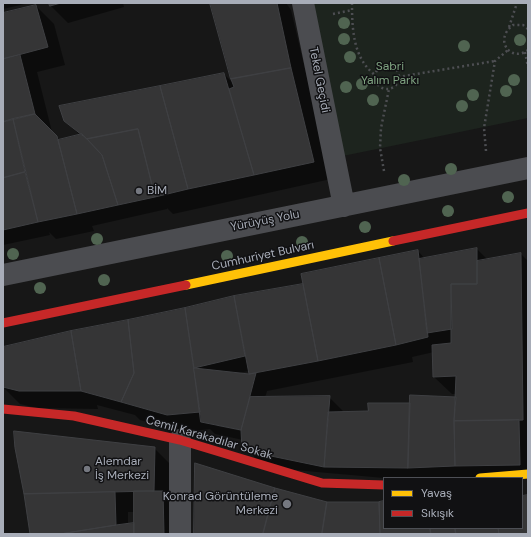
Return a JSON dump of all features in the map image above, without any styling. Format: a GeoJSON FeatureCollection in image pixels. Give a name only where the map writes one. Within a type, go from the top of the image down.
{"type":"FeatureCollection","features":[{"type":"Feature","properties":{"kind":"main road","name":"Cumhuriyet Bulvarı"},"geometry":{"type":"LineString","coordinates":[[3,323],[528,213]]}},
{"type":"Feature","properties":{"kind":"main road","name":"Cemil Karakadılar Sokak"},"geometry":{"type":"LineString","coordinates":[[3,409],[74,416],[180,440],[322,483],[383,485]]}},
{"type":"Feature","properties":{"kind":"main road"},"geometry":{"type":"LineString","coordinates":[[492,477],[528,474]]}},
{"type":"Feature","properties":{"kind":"street","name":"Tekel Geçidi"},"geometry":{"type":"LineString","coordinates":[[303,3],[333,158],[344,206]]}},
{"type":"Feature","properties":{"kind":"street","name":"Yürüyüş Yolu"},"geometry":{"type":"LineString","coordinates":[[3,274],[528,168]]}},
{"type":"Feature","properties":{"kind":"street"},"geometry":{"type":"LineString","coordinates":[[180,440],[180,534]]}},
{"type":"Feature","properties":{"kind":"path"},"geometry":{"type":"LineString","coordinates":[[352,3],[356,47],[368,70],[375,75]]}},
{"type":"Feature","properties":{"kind":"path"},"geometry":{"type":"LineString","coordinates":[[517,3],[504,37],[504,42],[508,50],[516,54],[527,51],[528,67]]}},
{"type":"Feature","properties":{"kind":"path"},"geometry":{"type":"LineString","coordinates":[[508,28],[518,24],[528,29]]}},
{"type":"Feature","properties":{"kind":"path"},"geometry":{"type":"LineString","coordinates":[[398,78],[496,61],[508,50]]}},
{"type":"Feature","properties":{"kind":"path"},"geometry":{"type":"LineString","coordinates":[[484,128],[496,61]]}},
{"type":"Feature","properties":{"kind":"path"},"geometry":{"type":"LineString","coordinates":[[386,65],[390,66],[396,70],[398,78],[396,85],[389,89],[382,88],[376,83],[375,75],[379,68],[386,65]]}},
{"type":"Feature","properties":{"kind":"path"},"geometry":{"type":"LineString","coordinates":[[380,148],[381,128],[389,89]]}},
{"type":"Feature","properties":{"kind":"green space","name":"Sabri Yalım Parkı"},"geometry":{"type":"Polygon","coordinates":[[[303,3],[528,3],[528,118],[333,158],[303,3]]]}},
{"type":"Feature","properties":{"kind":"building"},"geometry":{"type":"Polygon","coordinates":[[[49,3],[61,3],[50,6],[49,3]]]}},
{"type":"Feature","properties":{"kind":"building"},"geometry":{"type":"Polygon","coordinates":[[[210,3],[277,3],[291,68],[231,79],[210,3]]]}},
{"type":"Feature","properties":{"kind":"building"},"geometry":{"type":"Polygon","coordinates":[[[36,5],[48,47],[3,59],[3,13],[36,5]]]}},
{"type":"Feature","properties":{"kind":"building"},"geometry":{"type":"Polygon","coordinates":[[[20,55],[35,114],[3,122],[3,59],[20,55]]]}},
{"type":"Feature","properties":{"kind":"building"},"geometry":{"type":"Polygon","coordinates":[[[291,68],[314,162],[254,175],[229,89],[234,87],[231,79],[291,68]]]}},
{"type":"Feature","properties":{"kind":"building"},"geometry":{"type":"Polygon","coordinates":[[[224,73],[254,175],[188,189],[160,86],[224,73]]]}},
{"type":"Feature","properties":{"kind":"building"},"geometry":{"type":"Polygon","coordinates":[[[160,86],[188,189],[155,197],[138,129],[87,139],[64,121],[59,106],[160,86]]]}},
{"type":"Feature","properties":{"kind":"building"},"geometry":{"type":"Polygon","coordinates":[[[35,114],[57,136],[77,214],[38,222],[13,119],[35,114]]]}},
{"type":"Feature","properties":{"kind":"building"},"geometry":{"type":"Polygon","coordinates":[[[13,119],[25,172],[3,178],[3,122],[13,119]]]}},
{"type":"Feature","properties":{"kind":"building"},"geometry":{"type":"Polygon","coordinates":[[[138,129],[155,197],[118,205],[102,155],[87,139],[138,129]]]}},
{"type":"Feature","properties":{"kind":"building"},"geometry":{"type":"Polygon","coordinates":[[[82,134],[102,155],[118,205],[77,214],[58,140],[82,134]]]}},
{"type":"Feature","properties":{"kind":"building"},"geometry":{"type":"Polygon","coordinates":[[[25,172],[38,222],[3,230],[3,178],[25,172]]]}},
{"type":"Feature","properties":{"kind":"building"},"geometry":{"type":"Polygon","coordinates":[[[477,248],[477,284],[451,284],[452,329],[427,333],[419,259],[477,248]]]}},
{"type":"Feature","properties":{"kind":"building"},"geometry":{"type":"Polygon","coordinates":[[[418,250],[428,337],[396,345],[379,258],[418,250]]]}},
{"type":"Feature","properties":{"kind":"building"},"geometry":{"type":"Polygon","coordinates":[[[521,253],[523,420],[454,421],[456,376],[433,377],[432,345],[451,343],[451,284],[477,284],[477,261],[521,253]]]}},
{"type":"Feature","properties":{"kind":"building"},"geometry":{"type":"Polygon","coordinates":[[[379,258],[396,345],[318,361],[301,274],[379,258]]]}},
{"type":"Feature","properties":{"kind":"building"},"geometry":{"type":"Polygon","coordinates":[[[303,284],[318,361],[249,374],[234,296],[303,284]]]}},
{"type":"Feature","properties":{"kind":"building"},"geometry":{"type":"Polygon","coordinates":[[[234,296],[245,356],[194,368],[185,308],[234,296]]]}},
{"type":"Feature","properties":{"kind":"building"},"geometry":{"type":"Polygon","coordinates":[[[185,308],[200,412],[167,415],[121,402],[134,373],[128,320],[185,308]]]}},
{"type":"Feature","properties":{"kind":"building"},"geometry":{"type":"Polygon","coordinates":[[[128,320],[134,373],[121,402],[81,391],[71,331],[128,320]]]}},
{"type":"Feature","properties":{"kind":"building"},"geometry":{"type":"Polygon","coordinates":[[[71,331],[81,391],[19,391],[3,387],[3,347],[71,331]]]}},
{"type":"Feature","properties":{"kind":"building"},"geometry":{"type":"Polygon","coordinates":[[[194,368],[249,374],[256,373],[241,430],[201,422],[194,368]]]}},
{"type":"Feature","properties":{"kind":"building"},"geometry":{"type":"Polygon","coordinates":[[[410,395],[456,397],[454,421],[455,466],[408,468],[410,395]]]}},
{"type":"Feature","properties":{"kind":"building"},"geometry":{"type":"Polygon","coordinates":[[[330,396],[324,467],[242,450],[241,430],[250,397],[330,396]]]}},
{"type":"Feature","properties":{"kind":"building"},"geometry":{"type":"Polygon","coordinates":[[[368,403],[410,403],[408,468],[324,467],[328,412],[368,411],[368,403]]]}},
{"type":"Feature","properties":{"kind":"building"},"geometry":{"type":"Polygon","coordinates":[[[519,420],[520,465],[455,466],[454,421],[519,420]]]}},
{"type":"Feature","properties":{"kind":"building","name":"Alemdar İş Merkezi"},"geometry":{"type":"Polygon","coordinates":[[[14,431],[155,447],[154,491],[24,494],[15,448],[14,431]]]}},
{"type":"Feature","properties":{"kind":"building"},"geometry":{"type":"Polygon","coordinates":[[[195,463],[275,488],[263,534],[194,534],[195,463]]]}},
{"type":"Feature","properties":{"kind":"building"},"geometry":{"type":"Polygon","coordinates":[[[275,488],[327,502],[322,534],[263,534],[275,488]]]}},
{"type":"Feature","properties":{"kind":"building"},"geometry":{"type":"Polygon","coordinates":[[[134,491],[163,491],[164,534],[134,534],[134,491]]]}},
{"type":"Feature","properties":{"kind":"building"},"geometry":{"type":"Polygon","coordinates":[[[115,492],[116,525],[60,534],[30,534],[24,494],[115,492]]]}},
{"type":"Feature","properties":{"kind":"building"},"geometry":{"type":"Polygon","coordinates":[[[528,495],[528,534],[499,534],[498,529],[523,529],[523,496],[528,495]]]}},
{"type":"Feature","properties":{"kind":"building"},"geometry":{"type":"Polygon","coordinates":[[[383,501],[383,529],[430,529],[431,534],[380,534],[379,502],[383,501]]]}},
{"type":"Feature","properties":{"kind":"building"},"geometry":{"type":"Polygon","coordinates":[[[327,502],[379,502],[380,534],[322,534],[327,502]]]}},
{"type":"Feature","properties":{"kind":"building"},"geometry":{"type":"Polygon","coordinates":[[[134,523],[134,534],[60,534],[116,525],[134,523]]]}},
{"type":"Feature","properties":{"kind":"building"},"geometry":{"type":"Polygon","coordinates":[[[430,529],[455,529],[456,534],[431,534],[430,529]]]}},
{"type":"Feature","properties":{"kind":"building"},"geometry":{"type":"Polygon","coordinates":[[[455,529],[498,529],[499,534],[456,534],[455,529]]]}},
{"type":"Feature","properties":{"kind":"traffic: slow"},"geometry":{"type":"LineString","coordinates":[[186,285],[393,241]]}},
{"type":"Feature","properties":{"kind":"traffic: slow"},"geometry":{"type":"LineString","coordinates":[[492,477],[528,474]]}},
{"type":"Feature","properties":{"kind":"traffic: jam"},"geometry":{"type":"LineString","coordinates":[[393,241],[528,213]]}},
{"type":"Feature","properties":{"kind":"traffic: jam"},"geometry":{"type":"LineString","coordinates":[[3,323],[186,285]]}},
{"type":"Feature","properties":{"kind":"traffic: jam"},"geometry":{"type":"LineString","coordinates":[[3,409],[74,416],[180,440],[322,483],[383,485]]}},
{"type":"Feature","properties":{"kind":"place","name":"BİM"},"geometry":{"type":"Point","coordinates":[139,191]}},
{"type":"Feature","properties":{"kind":"place","name":"Alemdar İş Merkezi"},"geometry":{"type":"Point","coordinates":[87,469]}},
{"type":"Feature","properties":{"kind":"place","name":"Konrad Görüntüleme Merkezi"},"geometry":{"type":"Point","coordinates":[287,504]}}]}
